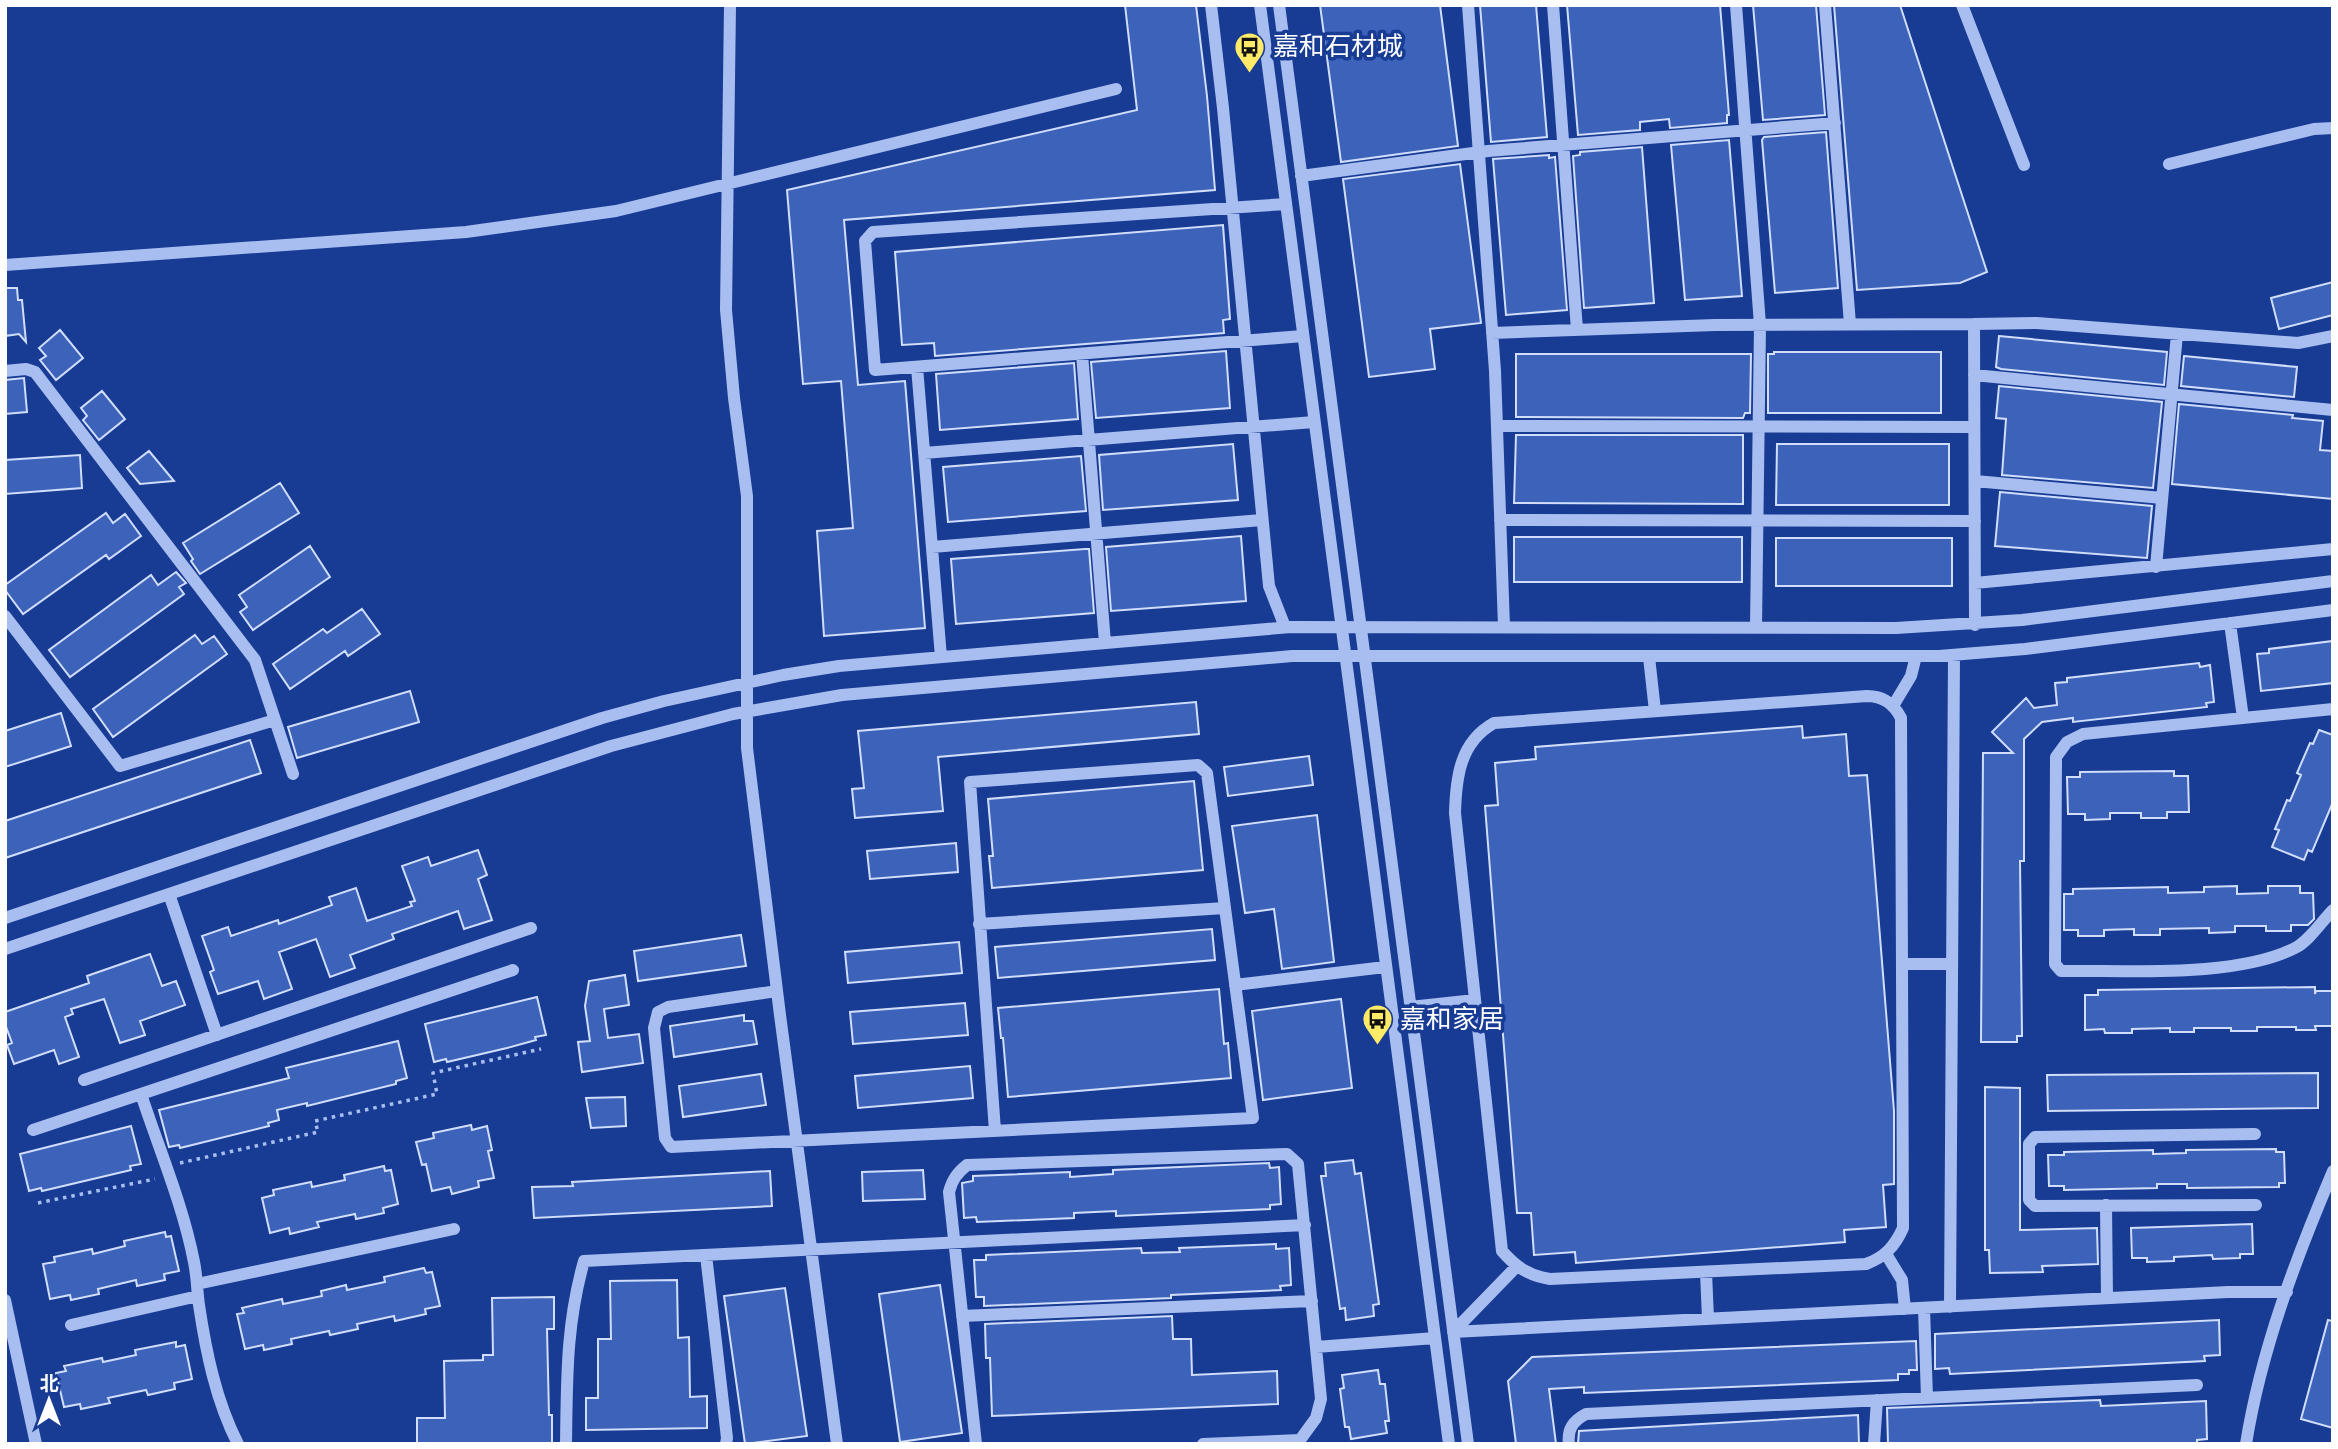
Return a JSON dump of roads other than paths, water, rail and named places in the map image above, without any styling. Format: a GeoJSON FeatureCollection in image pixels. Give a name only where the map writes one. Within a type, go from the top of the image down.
{"type":"FeatureCollection","features":[{"type":"Feature","properties":{"kind":"street"},"geometry":{"type":"LineString","coordinates":[[730,5],[727,322],[734,398],[744,463],[748,522],[746,712],[753,805],[837,1444]]}},
{"type":"Feature","properties":{"kind":"street"},"geometry":{"type":"LineString","coordinates":[[1210,5],[1269,586],[1285,628]]}},
{"type":"Feature","properties":{"kind":"street"},"geometry":{"type":"LineString","coordinates":[[1260,5],[1449,1444]]}},
{"type":"Feature","properties":{"kind":"street"},"geometry":{"type":"LineString","coordinates":[[1279,5],[1468,1444]]}},
{"type":"Feature","properties":{"kind":"street"},"geometry":{"type":"LineString","coordinates":[[1468,5],[1492,333],[1504,627]]}},
{"type":"Feature","properties":{"kind":"street"},"geometry":{"type":"LineString","coordinates":[[1553,5],[1577,330]]}},
{"type":"Feature","properties":{"kind":"street"},"geometry":{"type":"LineString","coordinates":[[1735,5],[1760,325],[1756,628]]}},
{"type":"Feature","properties":{"kind":"street"},"geometry":{"type":"LineString","coordinates":[[1825,5],[1850,324]]}},
{"type":"Feature","properties":{"kind":"street"},"geometry":{"type":"LineString","coordinates":[[1962,5],[2024,165]]}},
{"type":"Feature","properties":{"kind":"street"},"geometry":{"type":"LineString","coordinates":[[5,265],[466,232],[616,211],[1116,89]]}},
{"type":"Feature","properties":{"kind":"street"},"geometry":{"type":"LineString","coordinates":[[1301,176],[1478,152],[1835,123]]}},
{"type":"Feature","properties":{"kind":"street"},"geometry":{"type":"LineString","coordinates":[[2169,164],[2314,129],[2333,128]]}},
{"type":"Feature","properties":{"kind":"street"},"geometry":{"type":"LineString","coordinates":[[1286,204],[873,232],[864,241],[875,370],[1303,336]]}},
{"type":"Feature","properties":{"kind":"street"},"geometry":{"type":"LineString","coordinates":[[1492,333],[1760,325],[2037,323],[2298,344],[2333,336]]}},
{"type":"Feature","properties":{"kind":"street"},"geometry":{"type":"LineString","coordinates":[[1974,324],[1975,625]]}},
{"type":"Feature","properties":{"kind":"street"},"geometry":{"type":"LineString","coordinates":[[2156,567],[2177,334]]}},
{"type":"Feature","properties":{"kind":"street"},"geometry":{"type":"LineString","coordinates":[[1082,354],[1105,643]]}},
{"type":"Feature","properties":{"kind":"street"},"geometry":{"type":"LineString","coordinates":[[917,367],[941,657]]}},
{"type":"Feature","properties":{"kind":"street"},"geometry":{"type":"LineString","coordinates":[[5,371],[26,369],[35,372],[255,660],[293,774]]}},
{"type":"Feature","properties":{"kind":"street"},"geometry":{"type":"LineString","coordinates":[[1974,375],[2333,410]]}},
{"type":"Feature","properties":{"kind":"street"},"geometry":{"type":"LineString","coordinates":[[924,453],[1314,422]]}},
{"type":"Feature","properties":{"kind":"street"},"geometry":{"type":"LineString","coordinates":[[1497,426],[1974,427]]}},
{"type":"Feature","properties":{"kind":"street"},"geometry":{"type":"LineString","coordinates":[[1975,481],[2162,498]]}},
{"type":"Feature","properties":{"kind":"street"},"geometry":{"type":"LineString","coordinates":[[932,547],[1262,520]]}},
{"type":"Feature","properties":{"kind":"street"},"geometry":{"type":"LineString","coordinates":[[1500,520],[1975,521]]}},
{"type":"Feature","properties":{"kind":"street"},"geometry":{"type":"LineString","coordinates":[[1975,583],[2333,549]]}},
{"type":"Feature","properties":{"kind":"street"},"geometry":{"type":"LineString","coordinates":[[5,918],[602,718],[746,682],[839,666],[1285,628],[1896,628],[1975,625],[2333,581]]}},
{"type":"Feature","properties":{"kind":"street"},"geometry":{"type":"LineString","coordinates":[[5,949],[611,746],[746,712],[842,695],[1292,656],[1954,655],[2025,649],[2333,610]]}},
{"type":"Feature","properties":{"kind":"street"},"geometry":{"type":"LineString","coordinates":[[5,616],[120,766],[275,720]]}},
{"type":"Feature","properties":{"kind":"street"},"geometry":{"type":"LineString","coordinates":[[2231,623],[2243,718]]}},
{"type":"Feature","properties":{"kind":"street"},"geometry":{"type":"LineString","coordinates":[[1950,1307],[1954,655]]}},
{"type":"Feature","properties":{"kind":"street"},"geometry":{"type":"LineString","coordinates":[[1894,706],[1911,676],[1916,656]]}},
{"type":"Feature","properties":{"kind":"street"},"geometry":{"type":"LineString","coordinates":[[1649,657],[1655,711]]}},
{"type":"Feature","properties":{"kind":"street"},"geometry":{"type":"LineString","coordinates":[[1867,696],[1881,698],[1894,706],[1901,718],[1903,1228],[1893,1246],[1886,1254],[1866,1264],[1550,1279],[1530,1274],[1517,1266],[1502,1251],[1455,813],[1456,789],[1468,745],[1483,729],[1494,723],[1867,696]]}},
{"type":"Feature","properties":{"kind":"street"},"geometry":{"type":"LineString","coordinates":[[2333,709],[2083,734],[2067,742],[2056,757],[2055,964],[2061,971],[2187,970],[2245,963],[2298,948],[2333,910]]}},
{"type":"Feature","properties":{"kind":"street"},"geometry":{"type":"LineString","coordinates":[[777,991],[668,1007],[658,1012],[653,1028],[665,1138],[671,1147],[797,1141],[1253,1118],[1207,773],[1198,765],[970,782],[995,1131]]}},
{"type":"Feature","properties":{"kind":"street"},"geometry":{"type":"LineString","coordinates":[[169,894],[217,1035]]}},
{"type":"Feature","properties":{"kind":"street"},"geometry":{"type":"LineString","coordinates":[[979,924],[1225,908]]}},
{"type":"Feature","properties":{"kind":"street"},"geometry":{"type":"LineString","coordinates":[[84,1080],[531,928]]}},
{"type":"Feature","properties":{"kind":"street"},"geometry":{"type":"LineString","coordinates":[[1902,964],[1952,964]]}},
{"type":"Feature","properties":{"kind":"street"},"geometry":{"type":"LineString","coordinates":[[1235,985],[1385,967]]}},
{"type":"Feature","properties":{"kind":"street"},"geometry":{"type":"LineString","coordinates":[[33,1130],[513,970]]}},
{"type":"Feature","properties":{"kind":"street"},"geometry":{"type":"LineString","coordinates":[[1410,1007],[1475,1000]]}},
{"type":"Feature","properties":{"kind":"street"},"geometry":{"type":"LineString","coordinates":[[141,1094],[186,1227],[195,1264],[209,1359],[219,1397],[238,1444]]}},
{"type":"Feature","properties":{"kind":"street"},"geometry":{"type":"LineString","coordinates":[[2255,1134],[2035,1137],[2029,1144],[2029,1200],[2035,1206],[2256,1205]]}},
{"type":"Feature","properties":{"kind":"street"},"geometry":{"type":"LineString","coordinates":[[976,1444],[949,1192],[955,1176],[967,1165],[1287,1154],[1298,1164],[1306,1225],[1321,1399],[1319,1409],[1311,1427],[1300,1440],[1203,1444]]}},
{"type":"Feature","properties":{"kind":"street"},"geometry":{"type":"LineString","coordinates":[[2246,1444],[2253,1396],[2287,1292],[2333,1171]]}},
{"type":"Feature","properties":{"kind":"street"},"geometry":{"type":"LineString","coordinates":[[2106,1205],[2107,1298]]}},
{"type":"Feature","properties":{"kind":"street"},"geometry":{"type":"LineString","coordinates":[[566,1444],[567,1352],[574,1303],[584,1261],[1306,1225]]}},
{"type":"Feature","properties":{"kind":"street"},"geometry":{"type":"LineString","coordinates":[[71,1325],[197,1290],[454,1229]]}},
{"type":"Feature","properties":{"kind":"street"},"geometry":{"type":"LineString","coordinates":[[1886,1254],[1902,1280],[1905,1309]]}},
{"type":"Feature","properties":{"kind":"street"},"geometry":{"type":"LineString","coordinates":[[706,1255],[726,1444]]}},
{"type":"Feature","properties":{"kind":"street"},"geometry":{"type":"LineString","coordinates":[[1453,1332],[1517,1266]]}},
{"type":"Feature","properties":{"kind":"street"},"geometry":{"type":"LineString","coordinates":[[1706,1272],[1708,1319]]}},
{"type":"Feature","properties":{"kind":"street"},"geometry":{"type":"LineString","coordinates":[[1453,1332],[2107,1298],[2287,1292]]}},
{"type":"Feature","properties":{"kind":"street"},"geometry":{"type":"LineString","coordinates":[[5,1300],[36,1444]]}},
{"type":"Feature","properties":{"kind":"street"},"geometry":{"type":"LineString","coordinates":[[962,1316],[1312,1301]]}},
{"type":"Feature","properties":{"kind":"street"},"geometry":{"type":"LineString","coordinates":[[1924,1308],[1927,1398]]}},
{"type":"Feature","properties":{"kind":"street"},"geometry":{"type":"LineString","coordinates":[[1316,1347],[1435,1338]]}},
{"type":"Feature","properties":{"kind":"street"},"geometry":{"type":"LineString","coordinates":[[1569,1444],[1570,1429],[1574,1422],[1586,1414],[2197,1385]]}},
{"type":"Feature","properties":{"kind":"street"},"geometry":{"type":"LineString","coordinates":[[1874,1444],[1877,1400]]}},
{"type":"Feature","properties":{"kind":"place","name":"嘉和石材城"},"geometry":{"type":"Point","coordinates":[1250,74]}},
{"type":"Feature","properties":{"kind":"place","name":"嘉和家居"},"geometry":{"type":"Point","coordinates":[1377,1047]}}]}
